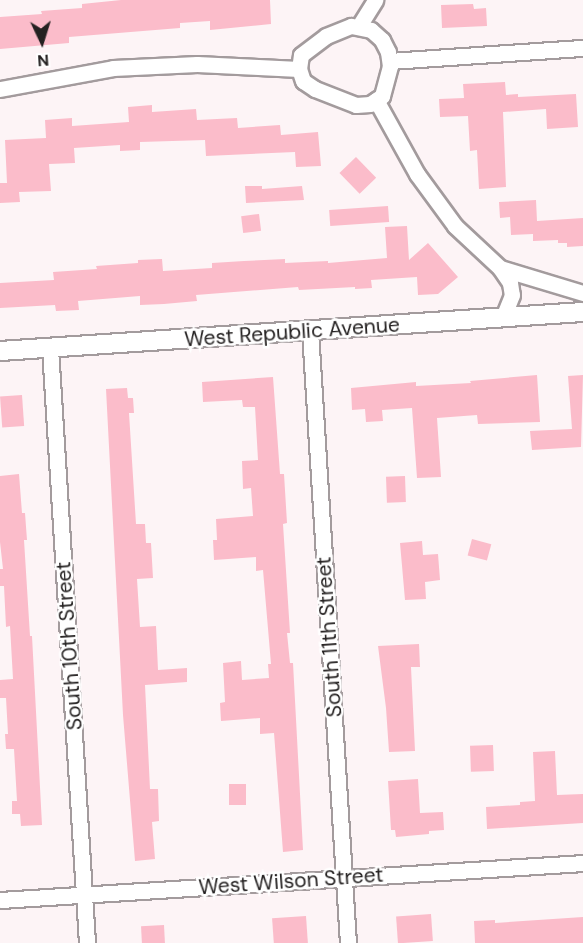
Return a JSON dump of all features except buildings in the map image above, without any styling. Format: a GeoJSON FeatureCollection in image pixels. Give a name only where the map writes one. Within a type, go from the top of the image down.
{"type":"FeatureCollection","features":[{"type":"Feature","properties":{"kind":"street"},"geometry":{"type":"LineString","coordinates":[[359,26],[375,0]]}},
{"type":"Feature","properties":{"kind":"street"},"geometry":{"type":"LineString","coordinates":[[359,26],[371,30],[382,40],[390,60],[382,96],[370,104],[356,105],[315,89],[303,81],[299,69],[302,55],[326,36],[359,26]]}},
{"type":"Feature","properties":{"kind":"street"},"geometry":{"type":"LineString","coordinates":[[390,60],[583,48]]}},
{"type":"Feature","properties":{"kind":"street"},"geometry":{"type":"LineString","coordinates":[[0,89],[113,68],[197,64],[299,69]]}},
{"type":"Feature","properties":{"kind":"street"},"geometry":{"type":"LineString","coordinates":[[376,100],[417,174],[455,226],[500,268],[510,283],[512,295],[510,306],[503,317]]}},
{"type":"Feature","properties":{"kind":"street"},"geometry":{"type":"LineString","coordinates":[[500,268],[583,293]]}},
{"type":"Feature","properties":{"kind":"street","name":"West Republic Avenue"},"geometry":{"type":"LineString","coordinates":[[0,351],[583,312]]}},
{"type":"Feature","properties":{"kind":"street","name":"South 11th Street"},"geometry":{"type":"LineString","coordinates":[[309,331],[348,943]]}},
{"type":"Feature","properties":{"kind":"street","name":"South 10th Street"},"geometry":{"type":"LineString","coordinates":[[50,348],[87,943]]}},
{"type":"Feature","properties":{"kind":"street","name":"West Wilson Street"},"geometry":{"type":"LineString","coordinates":[[0,900],[583,863]]}}]}
